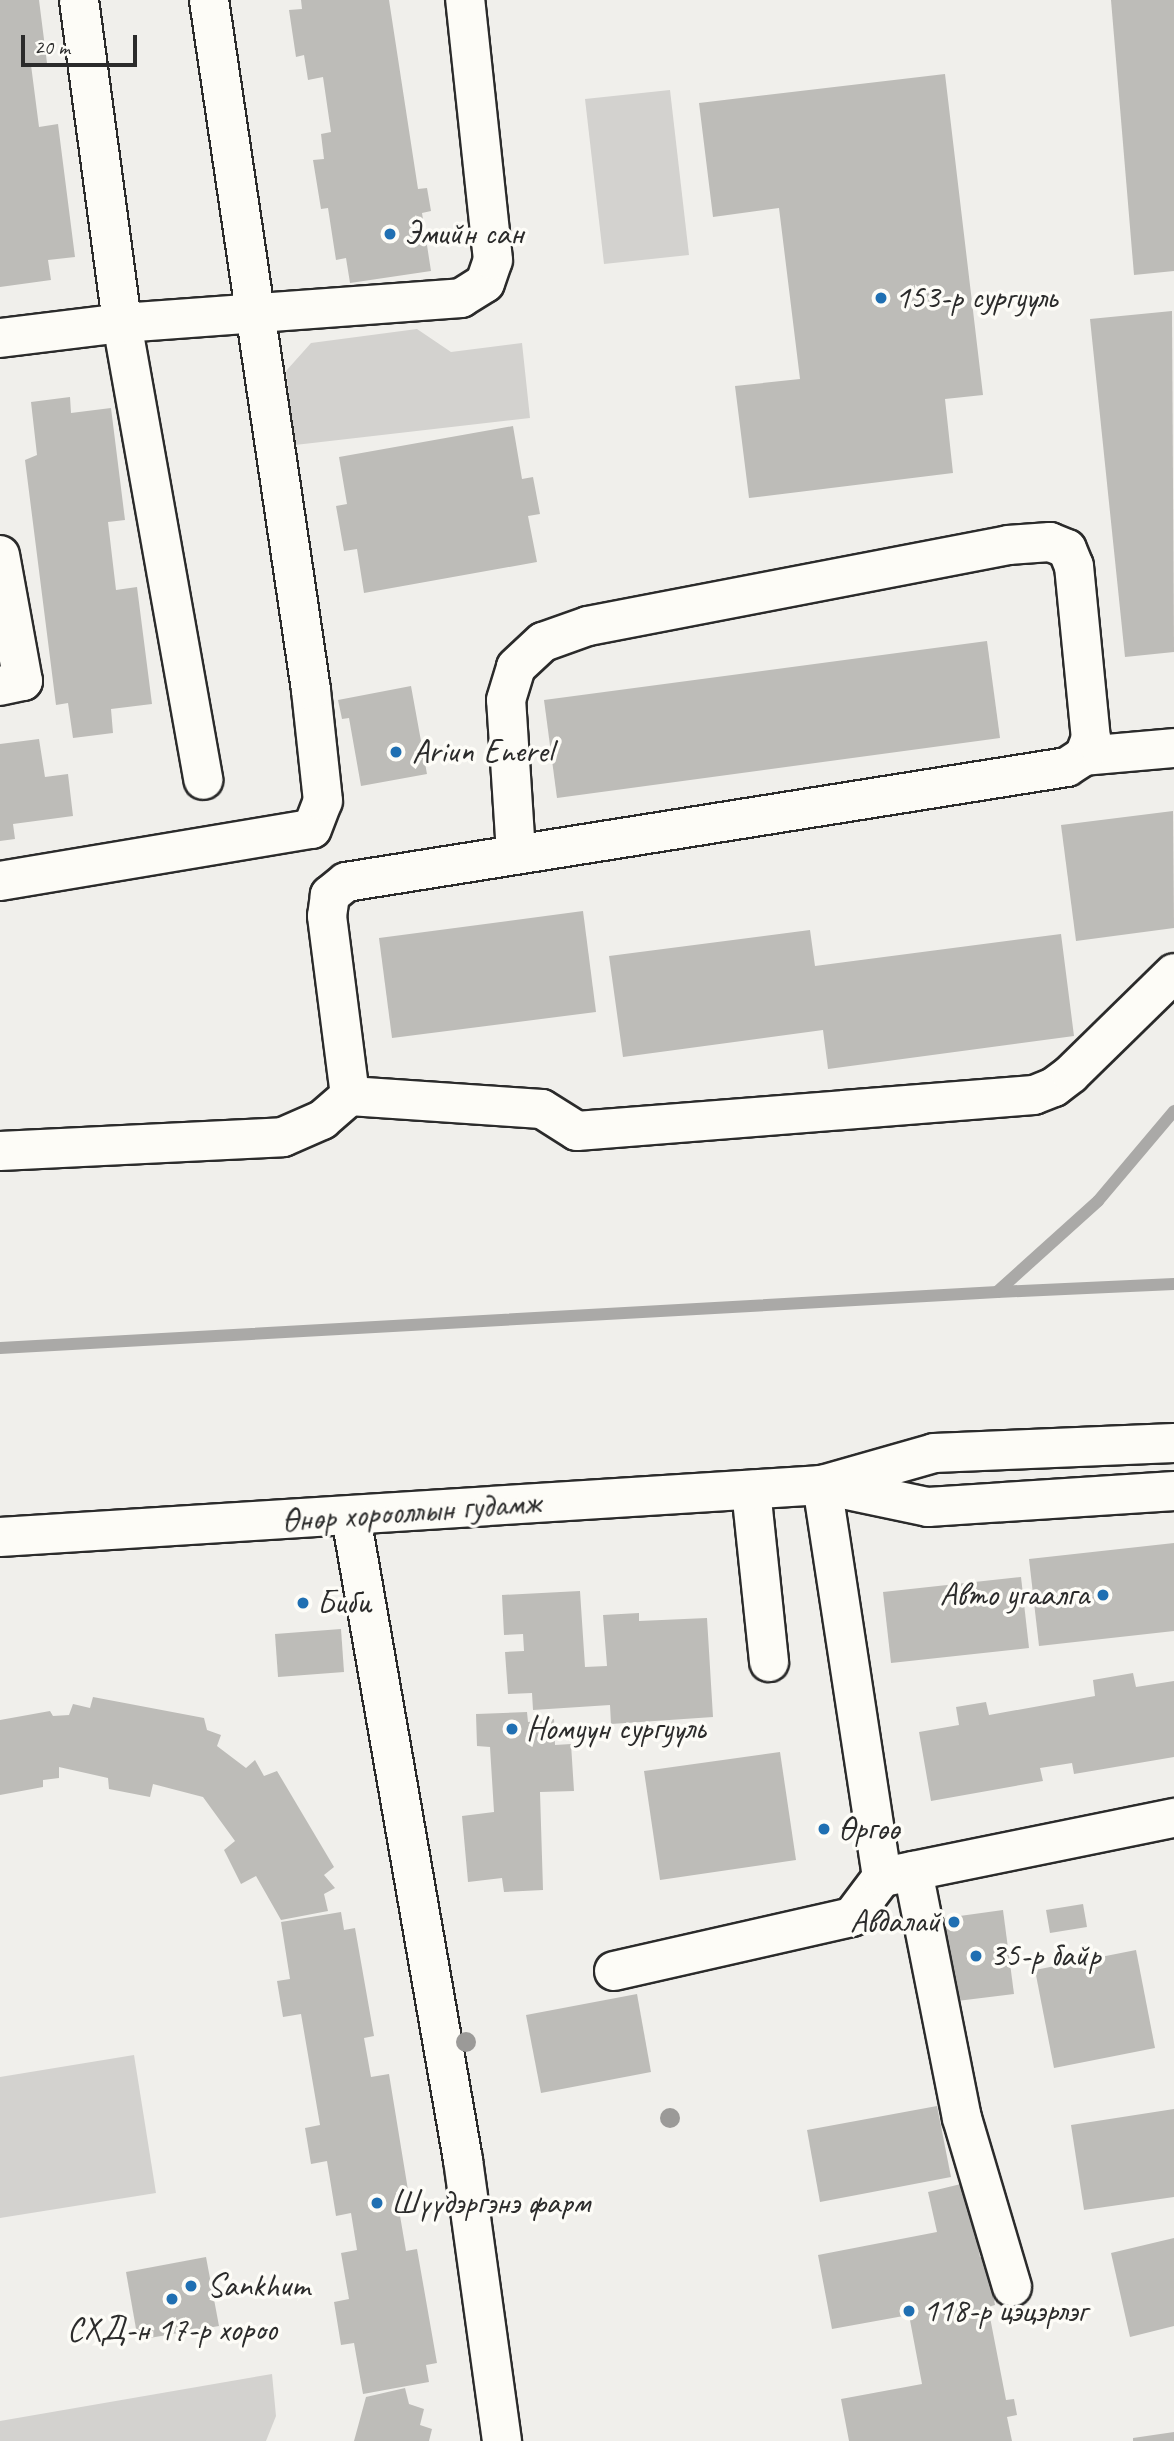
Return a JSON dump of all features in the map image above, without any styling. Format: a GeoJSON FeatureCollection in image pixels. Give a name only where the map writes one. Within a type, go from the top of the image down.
{"type":"FeatureCollection","features":[{"type":"Feature","properties":{"kind":"street"},"geometry":{"type":"LineString","coordinates":[[79,0],[122,323],[203,780]]}},
{"type":"Feature","properties":{"kind":"street"},"geometry":{"type":"LineString","coordinates":[[0,881],[312,829],[323,801],[311,690],[252,313],[209,0]]}},
{"type":"Feature","properties":{"kind":"street"},"geometry":{"type":"LineString","coordinates":[[0,338],[122,323],[461,298],[485,283],[493,260],[465,0]]}},
{"type":"Feature","properties":{"kind":"street"},"geometry":{"type":"LineString","coordinates":[[516,853],[506,700],[516,667],[543,642],[588,626],[1008,545],[1050,542],[1067,549],[1074,566],[1091,738],[1084,756]]}},
{"type":"Feature","properties":{"kind":"street"},"geometry":{"type":"LineString","coordinates":[[0,555],[23,681],[0,686]]}},
{"type":"Feature","properties":{"kind":"street"},"geometry":{"type":"LineString","coordinates":[[350,1096],[327,916],[330,895],[346,882],[1067,767],[1084,756],[1174,748]]}},
{"type":"Feature","properties":{"kind":"street"},"geometry":{"type":"LineString","coordinates":[[0,1151],[284,1138],[322,1120],[350,1096],[542,1109],[577,1131],[1034,1095],[1054,1087],[1070,1074],[1174,973]]}},
{"type":"Feature","properties":{"kind":"street","name":"Өнөр хорооллын гудамж"},"geometry":{"type":"LineString","coordinates":[[0,1537],[351,1517],[822,1485],[934,1452],[1174,1443]]}},
{"type":"Feature","properties":{"kind":"street"},"geometry":{"type":"LineString","coordinates":[[822,1485],[897,1874],[962,2118],[1012,2287]]}},
{"type":"Feature","properties":{"kind":"street","name":"Өнөр хорооллын гудамж"},"geometry":{"type":"LineString","coordinates":[[822,1485],[928,1507],[1174,1491]]}},
{"type":"Feature","properties":{"kind":"street"},"geometry":{"type":"LineString","coordinates":[[751,1490],[769,1662]]}},
{"type":"Feature","properties":{"kind":"street"},"geometry":{"type":"LineString","coordinates":[[351,1517],[463,2160],[502,2441]]}},
{"type":"Feature","properties":{"kind":"street"},"geometry":{"type":"LineString","coordinates":[[614,1971],[852,1917],[897,1874],[1174,1818]]}},
{"type":"Feature","properties":{"kind":"shaded area"},"geometry":{"type":"Polygon","coordinates":[[[670,90],[689,255],[604,264],[585,99],[670,90]]]}},
{"type":"Feature","properties":{"kind":"shaded area"},"geometry":{"type":"Polygon","coordinates":[[[417,329],[451,352],[522,343],[530,418],[295,445],[286,371],[311,343],[417,329]]]}},
{"type":"Feature","properties":{"kind":"shaded area"},"geometry":{"type":"Polygon","coordinates":[[[134,2055],[156,2193],[0,2218],[0,2077],[134,2055]]]}},
{"type":"Feature","properties":{"kind":"shaded area"},"geometry":{"type":"Polygon","coordinates":[[[272,2374],[276,2416],[266,2441],[0,2441],[0,2421],[272,2374]]]}},
{"type":"Feature","properties":{"kind":"building"},"geometry":{"type":"Polygon","coordinates":[[[0,0],[39,0],[47,63],[31,65],[39,127],[58,124],[75,257],[48,260],[51,280],[0,287],[0,0]]]}},
{"type":"Feature","properties":{"kind":"building"},"geometry":{"type":"Polygon","coordinates":[[[301,0],[389,0],[418,189],[427,188],[431,211],[422,213],[431,271],[350,283],[346,258],[336,260],[328,208],[321,209],[313,160],[324,159],[321,134],[331,132],[323,77],[308,80],[304,55],[296,57],[289,10],[302,9],[301,0]]]}},
{"type":"Feature","properties":{"kind":"building"},"geometry":{"type":"Polygon","coordinates":[[[1111,0],[1174,0],[1174,271],[1134,275],[1111,0]]]}},
{"type":"Feature","properties":{"kind":"building","name":"153-р сургууль"},"geometry":{"type":"Polygon","coordinates":[[[945,74],[983,395],[945,399],[953,473],[749,498],[735,386],[800,379],[779,208],[713,217],[699,103],[945,74]]]}},
{"type":"Feature","properties":{"kind":"building"},"geometry":{"type":"Polygon","coordinates":[[[1172,311],[1174,652],[1125,657],[1090,319],[1172,311]]]}},
{"type":"Feature","properties":{"kind":"building"},"geometry":{"type":"Polygon","coordinates":[[[70,397],[71,413],[111,408],[125,520],[108,522],[116,590],[137,587],[152,704],[111,709],[113,733],[73,738],[68,703],[56,705],[25,460],[37,455],[31,402],[70,397]]]}},
{"type":"Feature","properties":{"kind":"building"},"geometry":{"type":"Polygon","coordinates":[[[513,426],[522,479],[533,477],[540,514],[528,516],[537,562],[364,593],[357,549],[344,551],[336,506],[347,504],[339,457],[513,426]]]}},
{"type":"Feature","properties":{"kind":"building"},"geometry":{"type":"Polygon","coordinates":[[[987,641],[1000,738],[557,798],[544,700],[987,641]]]}},
{"type":"Feature","properties":{"kind":"building"},"geometry":{"type":"Polygon","coordinates":[[[411,686],[427,774],[361,786],[349,718],[342,719],[338,700],[411,686]]]}},
{"type":"Feature","properties":{"kind":"building"},"geometry":{"type":"Polygon","coordinates":[[[39,739],[45,777],[68,774],[73,816],[13,824],[15,839],[0,841],[0,744],[39,739]]]}},
{"type":"Feature","properties":{"kind":"building"},"geometry":{"type":"Polygon","coordinates":[[[1173,811],[1174,928],[1076,941],[1061,825],[1173,811]]]}},
{"type":"Feature","properties":{"kind":"building"},"geometry":{"type":"Polygon","coordinates":[[[583,911],[596,1012],[392,1038],[379,938],[583,911]]]}},
{"type":"Feature","properties":{"kind":"building"},"geometry":{"type":"Polygon","coordinates":[[[810,930],[815,966],[1061,934],[1074,1036],[828,1069],[823,1030],[623,1057],[609,956],[810,930]]]}},
{"type":"Feature","properties":{"kind":"building","name":"Авто угаалга"},"geometry":{"type":"Polygon","coordinates":[[[1174,1543],[1174,1631],[1039,1646],[1029,1559],[1174,1543]]]}},
{"type":"Feature","properties":{"kind":"building","name":"Авто угаалга"},"geometry":{"type":"Polygon","coordinates":[[[1021,1577],[1029,1648],[891,1663],[883,1592],[1021,1577]]]}},
{"type":"Feature","properties":{"kind":"building"},"geometry":{"type":"Polygon","coordinates":[[[580,1591],[585,1667],[607,1666],[603,1615],[639,1613],[639,1621],[707,1618],[713,1717],[611,1724],[610,1705],[533,1710],[532,1693],[508,1694],[505,1652],[524,1651],[523,1634],[504,1635],[502,1595],[580,1591]]]}},
{"type":"Feature","properties":{"kind":"building"},"geometry":{"type":"Polygon","coordinates":[[[341,1629],[344,1672],[278,1677],[275,1634],[341,1629]]]}},
{"type":"Feature","properties":{"kind":"building"},"geometry":{"type":"Polygon","coordinates":[[[1133,1673],[1136,1687],[1174,1681],[1174,1757],[1074,1774],[1072,1763],[1040,1768],[1043,1781],[931,1801],[919,1732],[959,1725],[956,1707],[986,1702],[989,1715],[1095,1696],[1093,1680],[1133,1673]]]}},
{"type":"Feature","properties":{"kind":"building"},"geometry":{"type":"Polygon","coordinates":[[[93,1697],[204,1718],[207,1730],[221,1735],[217,1746],[246,1768],[255,1760],[264,1776],[277,1771],[334,1867],[324,1875],[335,1888],[324,1894],[328,1911],[281,1920],[256,1876],[241,1884],[224,1850],[235,1841],[203,1797],[153,1784],[150,1797],[109,1789],[108,1778],[59,1767],[59,1778],[43,1780],[43,1787],[0,1795],[0,1720],[50,1711],[53,1716],[69,1715],[73,1704],[90,1708],[93,1697]]]}},
{"type":"Feature","properties":{"kind":"building"},"geometry":{"type":"Polygon","coordinates":[[[527,1712],[528,1722],[554,1719],[555,1745],[571,1744],[574,1791],[540,1792],[543,1890],[504,1892],[502,1878],[468,1882],[462,1816],[494,1812],[490,1747],[477,1746],[476,1714],[527,1712]]]}},
{"type":"Feature","properties":{"kind":"building"},"geometry":{"type":"Polygon","coordinates":[[[780,1752],[796,1860],[660,1880],[644,1771],[780,1752]]]}},
{"type":"Feature","properties":{"kind":"building"},"geometry":{"type":"Polygon","coordinates":[[[1083,1904],[1087,1927],[1050,1933],[1046,1910],[1083,1904]]]}},
{"type":"Feature","properties":{"kind":"building","name":"35-р байр"},"geometry":{"type":"Polygon","coordinates":[[[1003,1910],[1014,1994],[949,2002],[938,1919],[1003,1910]]]}},
{"type":"Feature","properties":{"kind":"building"},"geometry":{"type":"Polygon","coordinates":[[[341,1912],[344,1930],[355,1928],[374,2036],[364,2038],[371,2077],[389,2074],[408,2190],[396,2192],[406,2251],[417,2249],[437,2363],[426,2365],[429,2382],[363,2394],[354,2343],[341,2345],[334,2302],[349,2299],[341,2253],[357,2250],[351,2213],[336,2216],[327,2161],[311,2164],[305,2128],[320,2125],[301,2014],[283,2017],[277,1981],[290,1979],[281,1922],[341,1912]]]}},
{"type":"Feature","properties":{"kind":"building"},"geometry":{"type":"Polygon","coordinates":[[[1136,1950],[1155,2048],[1054,2068],[1035,1970],[1136,1950]]]}},
{"type":"Feature","properties":{"kind":"building"},"geometry":{"type":"Polygon","coordinates":[[[637,1994],[651,2072],[541,2093],[526,2015],[637,1994]]]}},
{"type":"Feature","properties":{"kind":"building"},"geometry":{"type":"Polygon","coordinates":[[[937,2106],[951,2177],[820,2202],[807,2130],[937,2106]]]}},
{"type":"Feature","properties":{"kind":"building"},"geometry":{"type":"Polygon","coordinates":[[[1174,2109],[1174,2197],[1084,2210],[1071,2125],[1174,2109]]]}},
{"type":"Feature","properties":{"kind":"building","name":"118-р цэцэрлэг"},"geometry":{"type":"Polygon","coordinates":[[[965,2183],[980,2257],[986,2257],[995,2305],[988,2307],[1006,2400],[1014,2399],[1017,2415],[1007,2417],[1012,2441],[849,2441],[841,2399],[922,2384],[909,2315],[832,2329],[818,2255],[937,2232],[928,2192],[965,2183]]]}},
{"type":"Feature","properties":{"kind":"building"},"geometry":{"type":"Polygon","coordinates":[[[1174,2238],[1174,2326],[1130,2337],[1111,2253],[1174,2238]]]}},
{"type":"Feature","properties":{"kind":"building","name":"СХД-н 17-р хороо"},"geometry":{"type":"Polygon","coordinates":[[[206,2257],[219,2326],[138,2340],[126,2272],[206,2257]]]}},
{"type":"Feature","properties":{"kind":"building"},"geometry":{"type":"Polygon","coordinates":[[[405,2388],[409,2404],[424,2409],[420,2425],[432,2429],[429,2441],[354,2441],[366,2397],[405,2388]]]}},
{"type":"Feature","properties":{"kind":"building"},"geometry":{"type":"Polygon","coordinates":[[[1174,2432],[1174,2441],[1133,2441],[1133,2438],[1174,2432]]]}},
{"type":"Feature","properties":{"kind":"waterway"},"geometry":{"type":"LineString","coordinates":[[0,1348],[997,1292],[1098,1201],[1174,1111]]}},
{"type":"Feature","properties":{"kind":"waterway"},"geometry":{"type":"LineString","coordinates":[[997,1292],[1174,1284]]}},
{"type":"Feature","properties":{"kind":"place","name":"Эмийн сан"},"geometry":{"type":"Point","coordinates":[390,234]}},
{"type":"Feature","properties":{"kind":"place","name":"153-р сургууль"},"geometry":{"type":"Point","coordinates":[881,298]}},
{"type":"Feature","properties":{"kind":"place","name":"Ariun Enerel"},"geometry":{"type":"Point","coordinates":[396,752]}},
{"type":"Feature","properties":{"kind":"place","name":"Авто угаалга"},"geometry":{"type":"Point","coordinates":[1103,1595]}},
{"type":"Feature","properties":{"kind":"place","name":"Биби"},"geometry":{"type":"Point","coordinates":[303,1603]}},
{"type":"Feature","properties":{"kind":"place","name":"Номуун сургууль"},"geometry":{"type":"Point","coordinates":[512,1729]}},
{"type":"Feature","properties":{"kind":"place","name":"Өргөө"},"geometry":{"type":"Point","coordinates":[824,1829]}},
{"type":"Feature","properties":{"kind":"place","name":"Авдалай"},"geometry":{"type":"Point","coordinates":[954,1922]}},
{"type":"Feature","properties":{"kind":"place","name":"35-р байр"},"geometry":{"type":"Point","coordinates":[976,1956]}},
{"type":"Feature","properties":{"kind":"place","name":"Шүүдэргэнэ фарм"},"geometry":{"type":"Point","coordinates":[377,2203]}},
{"type":"Feature","properties":{"kind":"place","name":"Sankhum"},"geometry":{"type":"Point","coordinates":[191,2286]}},
{"type":"Feature","properties":{"kind":"place","name":"СХД-н 17-р хороо"},"geometry":{"type":"Point","coordinates":[172,2299]}},
{"type":"Feature","properties":{"kind":"place","name":"118-р цэцэрлэг"},"geometry":{"type":"Point","coordinates":[909,2311]}}]}
